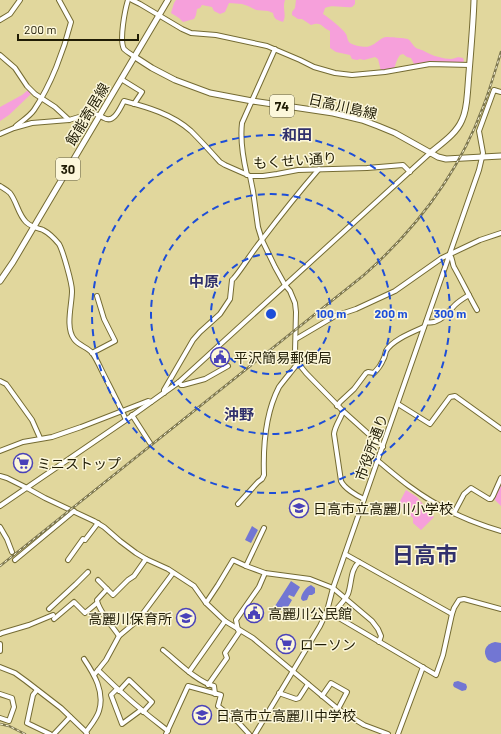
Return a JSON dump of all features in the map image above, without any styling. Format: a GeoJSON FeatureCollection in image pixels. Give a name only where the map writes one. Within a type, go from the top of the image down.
{"type":"FeatureCollection","features":[{"type":"Feature","properties":{"kind":"main road","name":"飯能寄居線"},"geometry":{"type":"LineString","coordinates":[[0,281],[13,262],[168,0]]}},
{"type":"Feature","properties":{"kind":"main road"},"geometry":{"type":"LineString","coordinates":[[430,153],[452,134],[463,119],[470,65],[474,0]]}},
{"type":"Feature","properties":{"kind":"main road","name":"日高川島線"},"geometry":{"type":"LineString","coordinates":[[134,57],[163,74],[186,85],[210,93],[333,113],[362,120],[395,133],[438,157],[446,159],[501,156]]}},
{"type":"Feature","properties":{"kind":"street"},"geometry":{"type":"LineString","coordinates":[[0,20],[10,14],[20,0]]}},
{"type":"Feature","properties":{"kind":"street"},"geometry":{"type":"LineString","coordinates":[[14,128],[33,111],[47,86],[60,57],[71,22],[59,0]]}},
{"type":"Feature","properties":{"kind":"street"},"geometry":{"type":"LineString","coordinates":[[128,0],[124,18],[122,43],[125,50],[134,57]]}},
{"type":"Feature","properties":{"kind":"street"},"geometry":{"type":"LineString","coordinates":[[132,0],[190,33],[216,35],[267,46],[322,70],[335,74],[352,75],[385,72],[430,64],[470,65]]}},
{"type":"Feature","properties":{"kind":"street"},"geometry":{"type":"LineString","coordinates":[[275,49],[242,123],[241,134],[244,162],[254,191],[258,227],[262,240],[285,285],[290,290],[295,303],[296,352],[298,363],[337,406],[383,446]]}},
{"type":"Feature","properties":{"kind":"street"},"geometry":{"type":"LineString","coordinates":[[0,55],[15,68],[27,86],[55,107],[69,120]]}},
{"type":"Feature","properties":{"kind":"street"},"geometry":{"type":"LineString","coordinates":[[121,79],[142,92],[134,104]]}},
{"type":"Feature","properties":{"kind":"street"},"geometry":{"type":"LineString","coordinates":[[483,157],[479,131],[494,90],[501,92]]}},
{"type":"Feature","properties":{"kind":"street","name":"もくせい通り"},"geometry":{"type":"LineString","coordinates":[[0,134],[32,123],[69,120],[92,113],[100,115],[108,120],[113,118],[124,101],[155,110],[184,126],[191,131],[225,166],[248,175],[263,176],[298,170],[367,168],[404,165],[410,172]]}},
{"type":"Feature","properties":{"kind":"street"},"geometry":{"type":"LineString","coordinates":[[0,506],[179,382],[430,153]]}},
{"type":"Feature","properties":{"kind":"street","name":"市役所通り"},"geometry":{"type":"LineString","coordinates":[[255,734],[320,626],[326,611],[483,157]]}},
{"type":"Feature","properties":{"kind":"street"},"geometry":{"type":"LineString","coordinates":[[164,393],[164,390],[193,340],[220,314],[230,299],[232,280],[245,265],[252,252],[319,169]]}},
{"type":"Feature","properties":{"kind":"street"},"geometry":{"type":"LineString","coordinates":[[0,186],[10,193],[25,222],[33,228],[44,231],[53,237],[60,246],[71,281],[72,291],[70,318],[71,331],[74,339],[88,348],[92,353],[117,399],[126,420]]}},
{"type":"Feature","properties":{"kind":"street"},"geometry":{"type":"LineString","coordinates":[[296,339],[335,316],[356,310],[395,292],[442,258],[480,240],[501,233]]}},
{"type":"Feature","properties":{"kind":"street"},"geometry":{"type":"LineString","coordinates":[[450,255],[453,264],[477,310]]}},
{"type":"Feature","properties":{"kind":"street"},"geometry":{"type":"LineString","coordinates":[[337,406],[354,389],[366,373],[374,373],[377,370],[383,361],[386,351],[394,343],[425,324],[444,317],[458,302],[469,295]]}},
{"type":"Feature","properties":{"kind":"street"},"geometry":{"type":"LineString","coordinates":[[92,353],[115,341],[104,319],[97,296]]}},
{"type":"Feature","properties":{"kind":"street"},"geometry":{"type":"LineString","coordinates":[[238,504],[264,475],[264,446],[267,421],[275,396],[280,386],[298,363]]}},
{"type":"Feature","properties":{"kind":"street"},"geometry":{"type":"LineString","coordinates":[[179,382],[183,385],[205,379],[228,366]]}},
{"type":"Feature","properties":{"kind":"street"},"geometry":{"type":"LineString","coordinates":[[0,381],[6,384],[32,420],[40,438]]}},
{"type":"Feature","properties":{"kind":"street"},"geometry":{"type":"LineString","coordinates":[[398,404],[430,424],[450,397],[456,396],[501,429]]}},
{"type":"Feature","properties":{"kind":"street"},"geometry":{"type":"LineString","coordinates":[[0,451],[23,442],[52,437],[148,401],[151,402]]}},
{"type":"Feature","properties":{"kind":"street"},"geometry":{"type":"LineString","coordinates":[[343,411],[342,416],[334,429],[341,481],[342,484],[356,495],[364,499]]}},
{"type":"Feature","properties":{"kind":"street"},"geometry":{"type":"LineString","coordinates":[[132,415],[150,443]]}},
{"type":"Feature","properties":{"kind":"street"},"geometry":{"type":"LineString","coordinates":[[378,461],[409,486],[434,502],[454,513],[487,527],[501,531]]}},
{"type":"Feature","properties":{"kind":"street"},"geometry":{"type":"LineString","coordinates":[[0,476],[98,523],[136,553],[168,569],[194,586],[206,603],[225,621],[253,638],[338,709],[364,725],[388,734]]}},
{"type":"Feature","properties":{"kind":"street"},"geometry":{"type":"LineString","coordinates":[[454,513],[464,494],[471,488],[491,499],[501,478]]}},
{"type":"Feature","properties":{"kind":"street"},"geometry":{"type":"LineString","coordinates":[[15,560],[74,512]]}},
{"type":"Feature","properties":{"kind":"street"},"geometry":{"type":"LineString","coordinates":[[68,560],[83,539],[85,540],[98,523]]}},
{"type":"Feature","properties":{"kind":"street"},"geometry":{"type":"LineString","coordinates":[[0,527],[12,552]]}},
{"type":"Feature","properties":{"kind":"street"},"geometry":{"type":"LineString","coordinates":[[246,566],[264,528]]}},
{"type":"Feature","properties":{"kind":"street"},"geometry":{"type":"LineString","coordinates":[[345,554],[452,614]]}},
{"type":"Feature","properties":{"kind":"street"},"geometry":{"type":"LineString","coordinates":[[98,580],[113,595],[134,576],[146,559]]}},
{"type":"Feature","properties":{"kind":"street"},"geometry":{"type":"LineString","coordinates":[[206,603],[233,560],[265,573],[310,578],[333,588],[378,629],[380,636],[379,642]]}},
{"type":"Feature","properties":{"kind":"street"},"geometry":{"type":"LineString","coordinates":[[332,614],[345,600],[354,568],[359,562]]}},
{"type":"Feature","properties":{"kind":"street"},"geometry":{"type":"LineString","coordinates":[[50,609],[88,572]]}},
{"type":"Feature","properties":{"kind":"street"},"geometry":{"type":"LineString","coordinates":[[94,675],[106,660],[119,636],[138,620],[174,573]]}},
{"type":"Feature","properties":{"kind":"street"},"geometry":{"type":"LineString","coordinates":[[208,685],[227,658],[226,654],[239,630],[236,620],[256,591],[265,573]]}},
{"type":"Feature","properties":{"kind":"street"},"geometry":{"type":"LineString","coordinates":[[0,634],[53,617],[74,602],[85,613],[97,603],[97,600],[107,589]]}},
{"type":"Feature","properties":{"kind":"street"},"geometry":{"type":"LineString","coordinates":[[326,611],[436,675],[443,655],[452,614],[459,600],[464,599],[501,609]]}},
{"type":"Feature","properties":{"kind":"street"},"geometry":{"type":"LineString","coordinates":[[97,603],[119,636]]}},
{"type":"Feature","properties":{"kind":"street"},"geometry":{"type":"LineString","coordinates":[[189,672],[225,621]]}},
{"type":"Feature","properties":{"kind":"street"},"geometry":{"type":"LineString","coordinates":[[0,644],[0,651]]}},
{"type":"Feature","properties":{"kind":"street"},"geometry":{"type":"LineString","coordinates":[[163,650],[189,672],[208,685],[214,686],[215,694]]}},
{"type":"Feature","properties":{"kind":"street"},"geometry":{"type":"LineString","coordinates":[[0,667],[15,673],[38,690],[61,708],[87,733],[99,710],[101,693],[94,675],[84,659]]}},
{"type":"Feature","properties":{"kind":"street"},"geometry":{"type":"LineString","coordinates":[[398,734],[423,667]]}},
{"type":"Feature","properties":{"kind":"street"},"geometry":{"type":"LineString","coordinates":[[98,670],[118,690],[167,732],[188,686],[220,695],[218,706],[238,722],[249,734]]}},
{"type":"Feature","properties":{"kind":"street"},"geometry":{"type":"LineString","coordinates":[[129,680],[152,702],[142,711],[122,724],[111,695],[118,690],[129,680]]}},
{"type":"Feature","properties":{"kind":"street"},"geometry":{"type":"LineString","coordinates":[[322,696],[331,683],[347,692],[338,709]]}},
{"type":"Feature","properties":{"kind":"street"},"geometry":{"type":"LineString","coordinates":[[279,693],[296,699],[299,698],[308,684]]}},
{"type":"Feature","properties":{"kind":"street"},"geometry":{"type":"LineString","coordinates":[[38,690],[33,695],[27,723],[50,734]]}},
{"type":"Feature","properties":{"kind":"street"},"geometry":{"type":"LineString","coordinates":[[0,694],[12,698],[14,707],[9,721],[0,718]]}},
{"type":"Feature","properties":{"kind":"street"},"geometry":{"type":"LineString","coordinates":[[54,734],[70,718]]}},
{"type":"Feature","properties":{"kind":"shaded area"},"geometry":{"type":"Polygon","coordinates":[[[176,0],[285,0],[285,17],[283,22],[276,19],[273,13],[268,11],[256,10],[242,4],[229,3],[225,12],[220,14],[214,11],[212,7],[202,5],[197,9],[194,19],[183,22],[171,13],[176,0]]]}},
{"type":"Feature","properties":{"kind":"shaded area"},"geometry":{"type":"Polygon","coordinates":[[[296,0],[355,0],[355,4],[352,7],[328,7],[325,8],[323,14],[342,29],[349,42],[354,45],[368,47],[386,37],[408,39],[416,48],[433,55],[450,59],[461,57],[464,61],[422,63],[418,65],[414,64],[411,58],[403,54],[397,59],[395,67],[381,71],[378,59],[375,57],[364,60],[352,59],[350,55],[336,52],[330,48],[330,31],[319,24],[311,25],[292,15],[296,0]]]}},
{"type":"Feature","properties":{"kind":"shaded area"},"geometry":{"type":"Polygon","coordinates":[[[28,90],[31,94],[9,115],[0,121],[0,107],[28,90]]]}},
{"type":"Feature","properties":{"kind":"shaded area"},"geometry":{"type":"Polygon","coordinates":[[[501,484],[501,506],[494,499],[501,484]]]}},
{"type":"Feature","properties":{"kind":"shaded area"},"geometry":{"type":"Polygon","coordinates":[[[406,490],[417,497],[434,517],[421,530],[413,523],[413,518],[398,505],[406,490]]]}},
{"type":"Feature","properties":{"kind":"shaded area"},"geometry":{"type":"Polygon","coordinates":[[[252,526],[258,530],[251,543],[245,540],[252,526]]]}},
{"type":"Feature","properties":{"kind":"shaded area"},"geometry":{"type":"Polygon","coordinates":[[[291,581],[300,587],[294,597],[289,595],[288,597],[292,600],[285,612],[275,606],[291,581]]]}},
{"type":"Feature","properties":{"kind":"shaded area"},"geometry":{"type":"Polygon","coordinates":[[[311,585],[315,588],[315,593],[309,595],[307,600],[303,601],[301,597],[303,593],[307,587],[311,585]]]}},
{"type":"Feature","properties":{"kind":"shaded area"},"geometry":{"type":"Polygon","coordinates":[[[495,642],[501,643],[501,661],[495,663],[488,660],[485,651],[487,646],[495,642]]]}},
{"type":"Feature","properties":{"kind":"shaded area"},"geometry":{"type":"Polygon","coordinates":[[[458,681],[466,684],[466,690],[462,691],[454,687],[454,682],[458,681]]]}},
{"type":"Feature","properties":{"kind":"railway"},"geometry":{"type":"LineString","coordinates":[[0,566],[364,275],[383,257],[418,219],[449,177],[462,154],[483,107],[501,52]]}},
{"type":"Feature","properties":{"kind":"railway"},"geometry":{"type":"LineString","coordinates":[[0,724],[9,726],[25,734]]}},
{"type":"Feature","properties":{"kind":"place","name":"平沢簡易郵便局"},"geometry":{"type":"Point","coordinates":[220,357]}},
{"type":"Feature","properties":{"kind":"place","name":"ミニストップ"},"geometry":{"type":"Point","coordinates":[23,463]}},
{"type":"Feature","properties":{"kind":"place","name":"日高市立高麗川小学校"},"geometry":{"type":"Point","coordinates":[299,508]}},
{"type":"Feature","properties":{"kind":"place","name":"高麗川公民館"},"geometry":{"type":"Point","coordinates":[254,613]}},
{"type":"Feature","properties":{"kind":"place","name":"高麗川保育所"},"geometry":{"type":"Point","coordinates":[186,618]}},
{"type":"Feature","properties":{"kind":"place","name":"ローソン"},"geometry":{"type":"Point","coordinates":[286,644]}},
{"type":"Feature","properties":{"kind":"place","name":"日高市立高麗川中学校"},"geometry":{"type":"Point","coordinates":[202,715]}},
{"type":"Feature","properties":{"kind":"district","name":"和田"},"geometry":{"type":"Point","coordinates":[297,134]}},
{"type":"Feature","properties":{"kind":"district","name":"中原"},"geometry":{"type":"Point","coordinates":[204,281]}},
{"type":"Feature","properties":{"kind":"district","name":"沖野"},"geometry":{"type":"Point","coordinates":[239,414]}},
{"type":"Feature","properties":{"kind":"district","name":"日高市"},"geometry":{"type":"Point","coordinates":[425,554]}}]}
